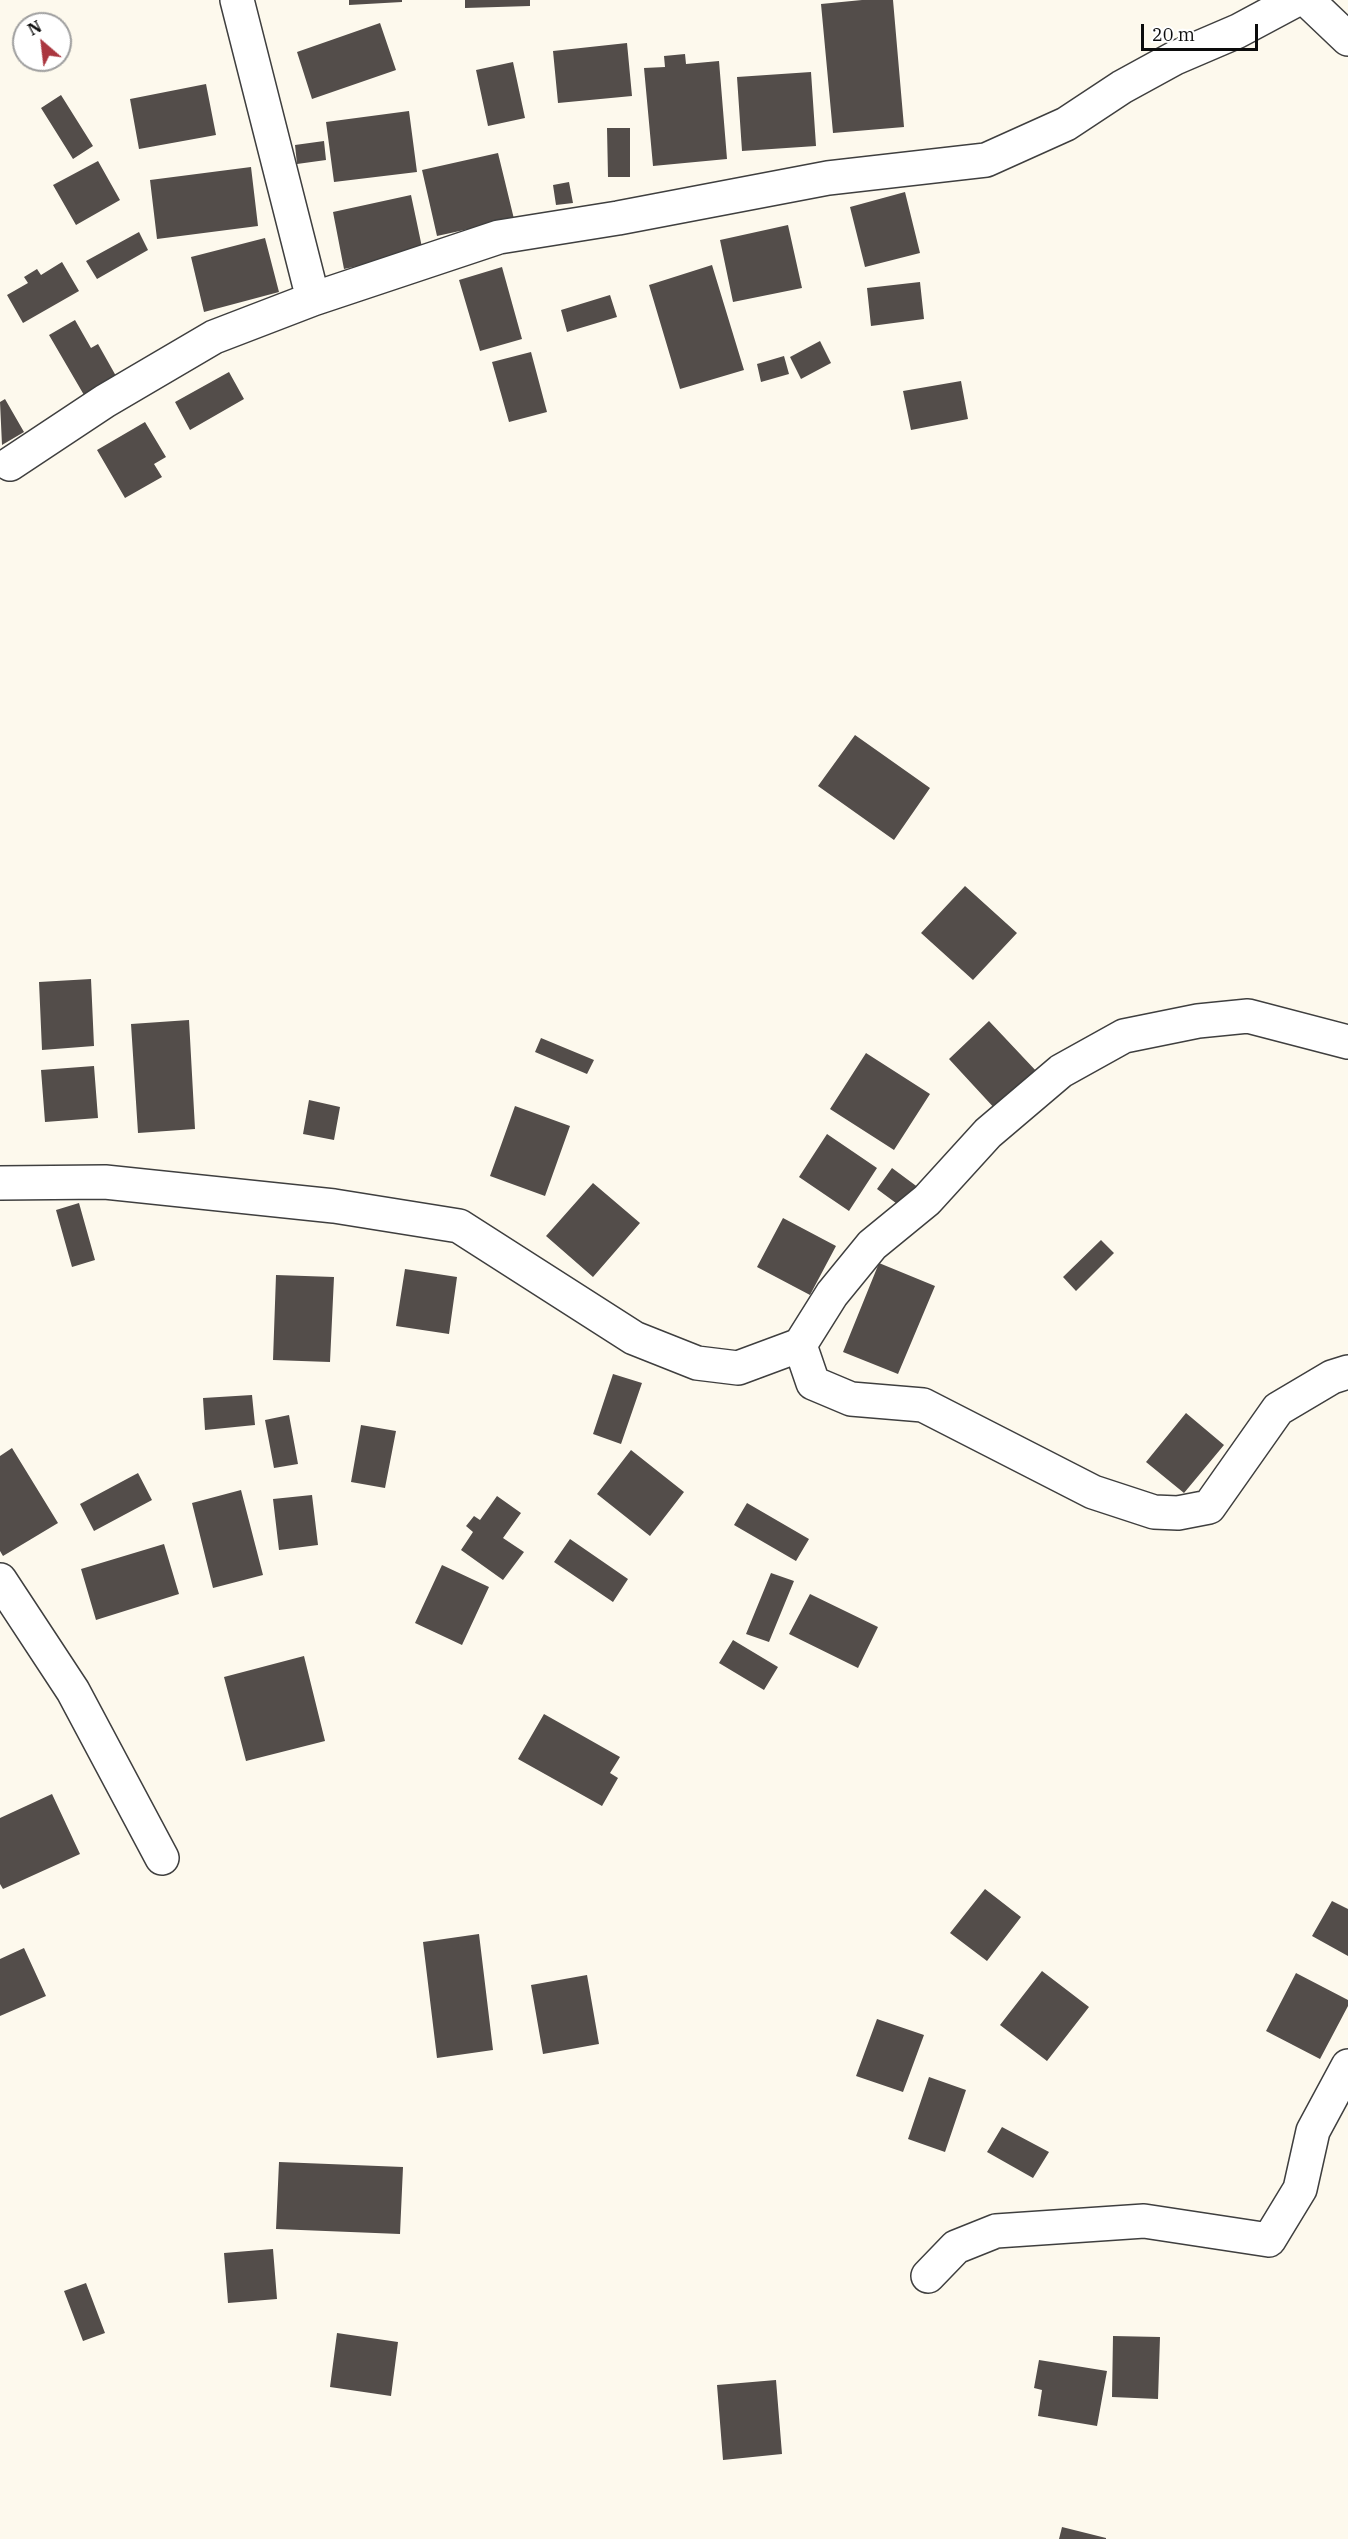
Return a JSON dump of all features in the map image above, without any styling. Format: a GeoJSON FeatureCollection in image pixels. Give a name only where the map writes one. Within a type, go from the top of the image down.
{"type":"FeatureCollection","features":[{"type":"Feature","properties":{"kind":"street"},"geometry":{"type":"LineString","coordinates":[[237,0],[313,299]]}},
{"type":"Feature","properties":{"kind":"street"},"geometry":{"type":"LineString","coordinates":[[10,464],[105,401],[214,337],[313,299],[499,237],[618,218],[828,178],[986,160],[1066,124],[1122,87],[1175,58],[1238,31],[1296,0]]}},
{"type":"Feature","properties":{"kind":"street"},"geometry":{"type":"LineString","coordinates":[[1307,0],[1348,39]]}},
{"type":"Feature","properties":{"kind":"street"},"geometry":{"type":"LineString","coordinates":[[0,1183],[105,1182],[334,1206],[459,1226],[634,1338],[697,1363],[738,1368],[800,1346],[832,1294],[872,1245],[927,1200],[988,1133],[1061,1071],[1124,1036],[1198,1021],[1248,1016],[1348,1042]]}},
{"type":"Feature","properties":{"kind":"street"},"geometry":{"type":"LineString","coordinates":[[800,1346],[813,1383],[851,1399],[923,1405],[1093,1492],[1154,1512],[1179,1513],[1209,1507],[1278,1409],[1332,1377],[1348,1372]]}},
{"type":"Feature","properties":{"kind":"street"},"geometry":{"type":"LineString","coordinates":[[0,1580],[73,1691],[162,1858]]}},
{"type":"Feature","properties":{"kind":"street"},"geometry":{"type":"LineString","coordinates":[[928,2276],[956,2247],[996,2230],[1144,2221],[1269,2240],[1300,2189],[1313,2131],[1348,2066]]}},
{"type":"Feature","properties":{"kind":"building"},"geometry":{"type":"Polygon","coordinates":[[[349,0],[402,0],[402,2],[349,5],[349,0]]]}},
{"type":"Feature","properties":{"kind":"building"},"geometry":{"type":"Polygon","coordinates":[[[465,0],[530,0],[530,6],[465,8],[465,0]]]}},
{"type":"Feature","properties":{"kind":"building"},"geometry":{"type":"Polygon","coordinates":[[[893,0],[904,127],[833,133],[821,4],[893,0]]]}},
{"type":"Feature","properties":{"kind":"building"},"geometry":{"type":"Polygon","coordinates":[[[380,23],[396,70],[312,99],[297,52],[380,23]]]}},
{"type":"Feature","properties":{"kind":"building"},"geometry":{"type":"Polygon","coordinates":[[[627,43],[632,96],[558,103],[553,51],[627,43]]]}},
{"type":"Feature","properties":{"kind":"building"},"geometry":{"type":"Polygon","coordinates":[[[685,54],[686,64],[719,61],[727,159],[653,166],[644,68],[665,67],[664,56],[685,54]]]}},
{"type":"Feature","properties":{"kind":"building"},"geometry":{"type":"Polygon","coordinates":[[[513,62],[525,118],[488,126],[476,70],[513,62]]]}},
{"type":"Feature","properties":{"kind":"building"},"geometry":{"type":"Polygon","coordinates":[[[811,72],[816,146],[742,151],[737,77],[811,72]]]}},
{"type":"Feature","properties":{"kind":"building"},"geometry":{"type":"Polygon","coordinates":[[[206,84],[216,135],[139,149],[130,99],[206,84]]]}},
{"type":"Feature","properties":{"kind":"building"},"geometry":{"type":"Polygon","coordinates":[[[61,95],[93,146],[73,159],[41,108],[61,95]]]}},
{"type":"Feature","properties":{"kind":"building"},"geometry":{"type":"Polygon","coordinates":[[[409,111],[417,172],[334,182],[326,122],[409,111]]]}},
{"type":"Feature","properties":{"kind":"building"},"geometry":{"type":"Polygon","coordinates":[[[607,128],[630,128],[630,177],[608,177],[607,128]]]}},
{"type":"Feature","properties":{"kind":"building"},"geometry":{"type":"Polygon","coordinates":[[[324,141],[326,160],[297,164],[295,145],[324,141]]]}},
{"type":"Feature","properties":{"kind":"building"},"geometry":{"type":"Polygon","coordinates":[[[498,153],[514,219],[437,236],[422,170],[498,153]]]}},
{"type":"Feature","properties":{"kind":"building"},"geometry":{"type":"Polygon","coordinates":[[[98,161],[120,200],[76,225],[53,185],[98,161]]]}},
{"type":"Feature","properties":{"kind":"building"},"geometry":{"type":"Polygon","coordinates":[[[251,167],[258,226],[157,239],[150,180],[251,167]]]}},
{"type":"Feature","properties":{"kind":"building"},"geometry":{"type":"Polygon","coordinates":[[[569,182],[573,203],[556,205],[553,185],[569,182]]]}},
{"type":"Feature","properties":{"kind":"building"},"geometry":{"type":"Polygon","coordinates":[[[905,192],[920,253],[865,267],[850,207],[905,192]]]}},
{"type":"Feature","properties":{"kind":"building"},"geometry":{"type":"Polygon","coordinates":[[[411,195],[423,252],[344,269],[333,212],[411,195]]]}},
{"type":"Feature","properties":{"kind":"building"},"geometry":{"type":"Polygon","coordinates":[[[788,225],[802,288],[733,302],[720,240],[788,225]]]}},
{"type":"Feature","properties":{"kind":"building"},"geometry":{"type":"Polygon","coordinates":[[[139,232],[148,250],[97,279],[86,261],[139,232]]]}},
{"type":"Feature","properties":{"kind":"building"},"geometry":{"type":"Polygon","coordinates":[[[265,238],[279,292],[204,312],[191,257],[265,238]]]}},
{"type":"Feature","properties":{"kind":"building"},"geometry":{"type":"Polygon","coordinates":[[[62,262],[79,291],[23,323],[7,295],[28,283],[24,277],[37,269],[41,275],[62,262]]]}},
{"type":"Feature","properties":{"kind":"building"},"geometry":{"type":"Polygon","coordinates":[[[712,265],[744,370],[680,389],[649,285],[712,265]]]}},
{"type":"Feature","properties":{"kind":"building"},"geometry":{"type":"Polygon","coordinates":[[[502,267],[522,339],[480,351],[459,280],[502,267]]]}},
{"type":"Feature","properties":{"kind":"building"},"geometry":{"type":"Polygon","coordinates":[[[920,282],[924,319],[871,326],[867,288],[920,282]]]}},
{"type":"Feature","properties":{"kind":"building"},"geometry":{"type":"Polygon","coordinates":[[[610,295],[617,317],[567,332],[561,310],[610,295]]]}},
{"type":"Feature","properties":{"kind":"building"},"geometry":{"type":"Polygon","coordinates":[[[75,320],[91,348],[98,344],[116,376],[84,395],[49,335],[75,320]]]}},
{"type":"Feature","properties":{"kind":"building"},"geometry":{"type":"Polygon","coordinates":[[[820,341],[831,363],[801,379],[790,357],[820,341]]]}},
{"type":"Feature","properties":{"kind":"building"},"geometry":{"type":"Polygon","coordinates":[[[531,352],[547,412],[509,422],[492,362],[531,352]]]}},
{"type":"Feature","properties":{"kind":"building"},"geometry":{"type":"Polygon","coordinates":[[[784,356],[789,374],[761,382],[757,364],[784,356]]]}},
{"type":"Feature","properties":{"kind":"building"},"geometry":{"type":"Polygon","coordinates":[[[229,372],[244,399],[190,430],[175,402],[229,372]]]}},
{"type":"Feature","properties":{"kind":"building"},"geometry":{"type":"Polygon","coordinates":[[[961,381],[968,419],[911,430],[903,391],[961,381]]]}},
{"type":"Feature","properties":{"kind":"building"},"geometry":{"type":"Polygon","coordinates":[[[5,399],[24,432],[2,445],[0,402],[5,399]]]}},
{"type":"Feature","properties":{"kind":"building"},"geometry":{"type":"Polygon","coordinates":[[[145,422],[166,457],[154,464],[162,477],[125,498],[97,450],[145,422]]]}},
{"type":"Feature","properties":{"kind":"building"},"geometry":{"type":"Polygon","coordinates":[[[855,735],[930,788],[894,840],[818,786],[855,735]]]}},
{"type":"Feature","properties":{"kind":"building"},"geometry":{"type":"Polygon","coordinates":[[[965,886],[1017,933],[973,980],[921,933],[965,886]]]}},
{"type":"Feature","properties":{"kind":"building"},"geometry":{"type":"Polygon","coordinates":[[[91,979],[94,1046],[42,1050],[39,982],[91,979]]]}},
{"type":"Feature","properties":{"kind":"building"},"geometry":{"type":"Polygon","coordinates":[[[189,1020],[195,1129],[138,1133],[131,1024],[189,1020]]]}},
{"type":"Feature","properties":{"kind":"building"},"geometry":{"type":"Polygon","coordinates":[[[989,1021],[1038,1073],[997,1111],[949,1059],[989,1021]]]}},
{"type":"Feature","properties":{"kind":"building"},"geometry":{"type":"Polygon","coordinates":[[[541,1038],[594,1060],[587,1074],[535,1052],[541,1038]]]}},
{"type":"Feature","properties":{"kind":"building"},"geometry":{"type":"Polygon","coordinates":[[[866,1053],[930,1094],[894,1150],[830,1109],[866,1053]]]}},
{"type":"Feature","properties":{"kind":"building"},"geometry":{"type":"Polygon","coordinates":[[[94,1066],[98,1118],[45,1122],[41,1070],[94,1066]]]}},
{"type":"Feature","properties":{"kind":"building"},"geometry":{"type":"Polygon","coordinates":[[[309,1100],[340,1107],[334,1140],[303,1134],[309,1100]]]}},
{"type":"Feature","properties":{"kind":"building"},"geometry":{"type":"Polygon","coordinates":[[[515,1106],[570,1126],[545,1196],[490,1176],[515,1106]]]}},
{"type":"Feature","properties":{"kind":"building"},"geometry":{"type":"Polygon","coordinates":[[[827,1134],[877,1168],[849,1211],[799,1177],[827,1134]]]}},
{"type":"Feature","properties":{"kind":"building"},"geometry":{"type":"Polygon","coordinates":[[[892,1168],[919,1188],[904,1209],[877,1189],[892,1168]]]}},
{"type":"Feature","properties":{"kind":"building"},"geometry":{"type":"Polygon","coordinates":[[[593,1183],[640,1223],[593,1277],[546,1236],[593,1183]]]}},
{"type":"Feature","properties":{"kind":"building"},"geometry":{"type":"Polygon","coordinates":[[[79,1203],[95,1260],[72,1267],[56,1210],[79,1203]]]}},
{"type":"Feature","properties":{"kind":"building"},"geometry":{"type":"Polygon","coordinates":[[[783,1218],[836,1246],[810,1295],[757,1267],[783,1218]]]}},
{"type":"Feature","properties":{"kind":"building"},"geometry":{"type":"Polygon","coordinates":[[[1101,1240],[1114,1253],[1076,1291],[1063,1277],[1101,1240]]]}},
{"type":"Feature","properties":{"kind":"building"},"geometry":{"type":"Polygon","coordinates":[[[879,1263],[935,1286],[898,1374],[843,1352],[879,1263]]]}},
{"type":"Feature","properties":{"kind":"building"},"geometry":{"type":"Polygon","coordinates":[[[405,1269],[457,1277],[449,1334],[396,1326],[405,1269]]]}},
{"type":"Feature","properties":{"kind":"building"},"geometry":{"type":"Polygon","coordinates":[[[276,1275],[334,1277],[330,1362],[273,1360],[276,1275]]]}},
{"type":"Feature","properties":{"kind":"building"},"geometry":{"type":"Polygon","coordinates":[[[613,1374],[642,1383],[621,1444],[593,1434],[613,1374]]]}},
{"type":"Feature","properties":{"kind":"building"},"geometry":{"type":"Polygon","coordinates":[[[252,1395],[255,1425],[205,1430],[203,1398],[252,1395]]]}},
{"type":"Feature","properties":{"kind":"building"},"geometry":{"type":"Polygon","coordinates":[[[1186,1413],[1224,1445],[1184,1493],[1146,1462],[1186,1413]]]}},
{"type":"Feature","properties":{"kind":"building"},"geometry":{"type":"Polygon","coordinates":[[[289,1415],[298,1464],[274,1468],[265,1420],[289,1415]]]}},
{"type":"Feature","properties":{"kind":"building"},"geometry":{"type":"Polygon","coordinates":[[[361,1425],[396,1431],[385,1488],[351,1482],[361,1425]]]}},
{"type":"Feature","properties":{"kind":"building"},"geometry":{"type":"Polygon","coordinates":[[[12,1448],[58,1523],[3,1556],[0,1551],[0,1456],[12,1448]]]}},
{"type":"Feature","properties":{"kind":"building"},"geometry":{"type":"Polygon","coordinates":[[[631,1450],[684,1492],[650,1536],[597,1494],[631,1450]]]}},
{"type":"Feature","properties":{"kind":"building"},"geometry":{"type":"Polygon","coordinates":[[[138,1473],[152,1500],[94,1531],[80,1504],[138,1473]]]}},
{"type":"Feature","properties":{"kind":"building"},"geometry":{"type":"Polygon","coordinates":[[[241,1490],[263,1575],[213,1588],[192,1503],[241,1490]]]}},
{"type":"Feature","properties":{"kind":"building"},"geometry":{"type":"Polygon","coordinates":[[[312,1495],[318,1545],[279,1550],[273,1499],[312,1495]]]}},
{"type":"Feature","properties":{"kind":"building"},"geometry":{"type":"Polygon","coordinates":[[[497,1496],[521,1513],[503,1538],[524,1552],[503,1580],[461,1550],[473,1532],[466,1526],[474,1516],[480,1520],[497,1496]]]}},
{"type":"Feature","properties":{"kind":"building"},"geometry":{"type":"Polygon","coordinates":[[[747,1503],[809,1539],[796,1561],[734,1525],[747,1503]]]}},
{"type":"Feature","properties":{"kind":"building"},"geometry":{"type":"Polygon","coordinates":[[[570,1539],[628,1579],[613,1602],[554,1562],[570,1539]]]}},
{"type":"Feature","properties":{"kind":"building"},"geometry":{"type":"Polygon","coordinates":[[[164,1544],[179,1594],[96,1620],[81,1569],[164,1544]]]}},
{"type":"Feature","properties":{"kind":"building"},"geometry":{"type":"Polygon","coordinates":[[[442,1565],[489,1587],[462,1645],[415,1623],[442,1565]]]}},
{"type":"Feature","properties":{"kind":"building"},"geometry":{"type":"Polygon","coordinates":[[[771,1573],[794,1581],[769,1642],[746,1634],[771,1573]]]}},
{"type":"Feature","properties":{"kind":"building"},"geometry":{"type":"Polygon","coordinates":[[[810,1594],[878,1627],[858,1668],[789,1634],[810,1594]]]}},
{"type":"Feature","properties":{"kind":"building"},"geometry":{"type":"Polygon","coordinates":[[[733,1640],[778,1667],[764,1690],[719,1663],[733,1640]]]}},
{"type":"Feature","properties":{"kind":"building"},"geometry":{"type":"Polygon","coordinates":[[[304,1656],[325,1741],[246,1761],[224,1677],[304,1656]]]}},
{"type":"Feature","properties":{"kind":"building"},"geometry":{"type":"Polygon","coordinates":[[[544,1714],[620,1757],[610,1773],[618,1778],[602,1806],[518,1759],[544,1714]]]}},
{"type":"Feature","properties":{"kind":"building"},"geometry":{"type":"Polygon","coordinates":[[[52,1794],[80,1854],[3,1889],[0,1884],[0,1818],[52,1794]]]}},
{"type":"Feature","properties":{"kind":"building"},"geometry":{"type":"Polygon","coordinates":[[[985,1889],[1021,1917],[987,1961],[950,1933],[985,1889]]]}},
{"type":"Feature","properties":{"kind":"building"},"geometry":{"type":"Polygon","coordinates":[[[1332,1901],[1348,1909],[1348,1956],[1312,1936],[1332,1901]]]}},
{"type":"Feature","properties":{"kind":"building"},"geometry":{"type":"Polygon","coordinates":[[[479,1934],[493,2050],[437,2058],[423,1942],[479,1934]]]}},
{"type":"Feature","properties":{"kind":"building"},"geometry":{"type":"Polygon","coordinates":[[[24,1948],[46,1996],[0,2016],[0,1959],[24,1948]]]}},
{"type":"Feature","properties":{"kind":"building"},"geometry":{"type":"Polygon","coordinates":[[[1042,1971],[1089,2007],[1047,2061],[1000,2025],[1042,1971]]]}},
{"type":"Feature","properties":{"kind":"building"},"geometry":{"type":"Polygon","coordinates":[[[1296,1973],[1348,2000],[1348,2006],[1320,2059],[1266,2031],[1296,1973]]]}},
{"type":"Feature","properties":{"kind":"building"},"geometry":{"type":"Polygon","coordinates":[[[587,1975],[599,2044],[543,2054],[531,1985],[587,1975]]]}},
{"type":"Feature","properties":{"kind":"building"},"geometry":{"type":"Polygon","coordinates":[[[877,2019],[924,2035],[903,2092],[856,2076],[877,2019]]]}},
{"type":"Feature","properties":{"kind":"building"},"geometry":{"type":"Polygon","coordinates":[[[929,2077],[966,2090],[945,2152],[908,2139],[929,2077]]]}},
{"type":"Feature","properties":{"kind":"building"},"geometry":{"type":"Polygon","coordinates":[[[1002,2127],[1049,2152],[1033,2178],[987,2152],[1002,2127]]]}},
{"type":"Feature","properties":{"kind":"building"},"geometry":{"type":"Polygon","coordinates":[[[279,2162],[403,2167],[400,2234],[276,2229],[279,2162]]]}},
{"type":"Feature","properties":{"kind":"building"},"geometry":{"type":"Polygon","coordinates":[[[273,2249],[277,2299],[228,2303],[224,2253],[273,2249]]]}},
{"type":"Feature","properties":{"kind":"building"},"geometry":{"type":"Polygon","coordinates":[[[86,2283],[105,2333],[83,2341],[64,2291],[86,2283]]]}},
{"type":"Feature","properties":{"kind":"building"},"geometry":{"type":"Polygon","coordinates":[[[337,2333],[398,2342],[391,2396],[330,2387],[337,2333]]]}},
{"type":"Feature","properties":{"kind":"building"},"geometry":{"type":"Polygon","coordinates":[[[1113,2336],[1160,2337],[1158,2399],[1112,2397],[1113,2336]]]}},
{"type":"Feature","properties":{"kind":"building"},"geometry":{"type":"Polygon","coordinates":[[[1039,2360],[1107,2371],[1097,2426],[1038,2416],[1042,2390],[1034,2388],[1039,2360]]]}},
{"type":"Feature","properties":{"kind":"building"},"geometry":{"type":"Polygon","coordinates":[[[776,2380],[782,2454],[723,2460],[717,2385],[776,2380]]]}},
{"type":"Feature","properties":{"kind":"building"},"geometry":{"type":"Polygon","coordinates":[[[1062,2527],[1106,2538],[1106,2539],[1059,2539],[1062,2527]]]}}]}
